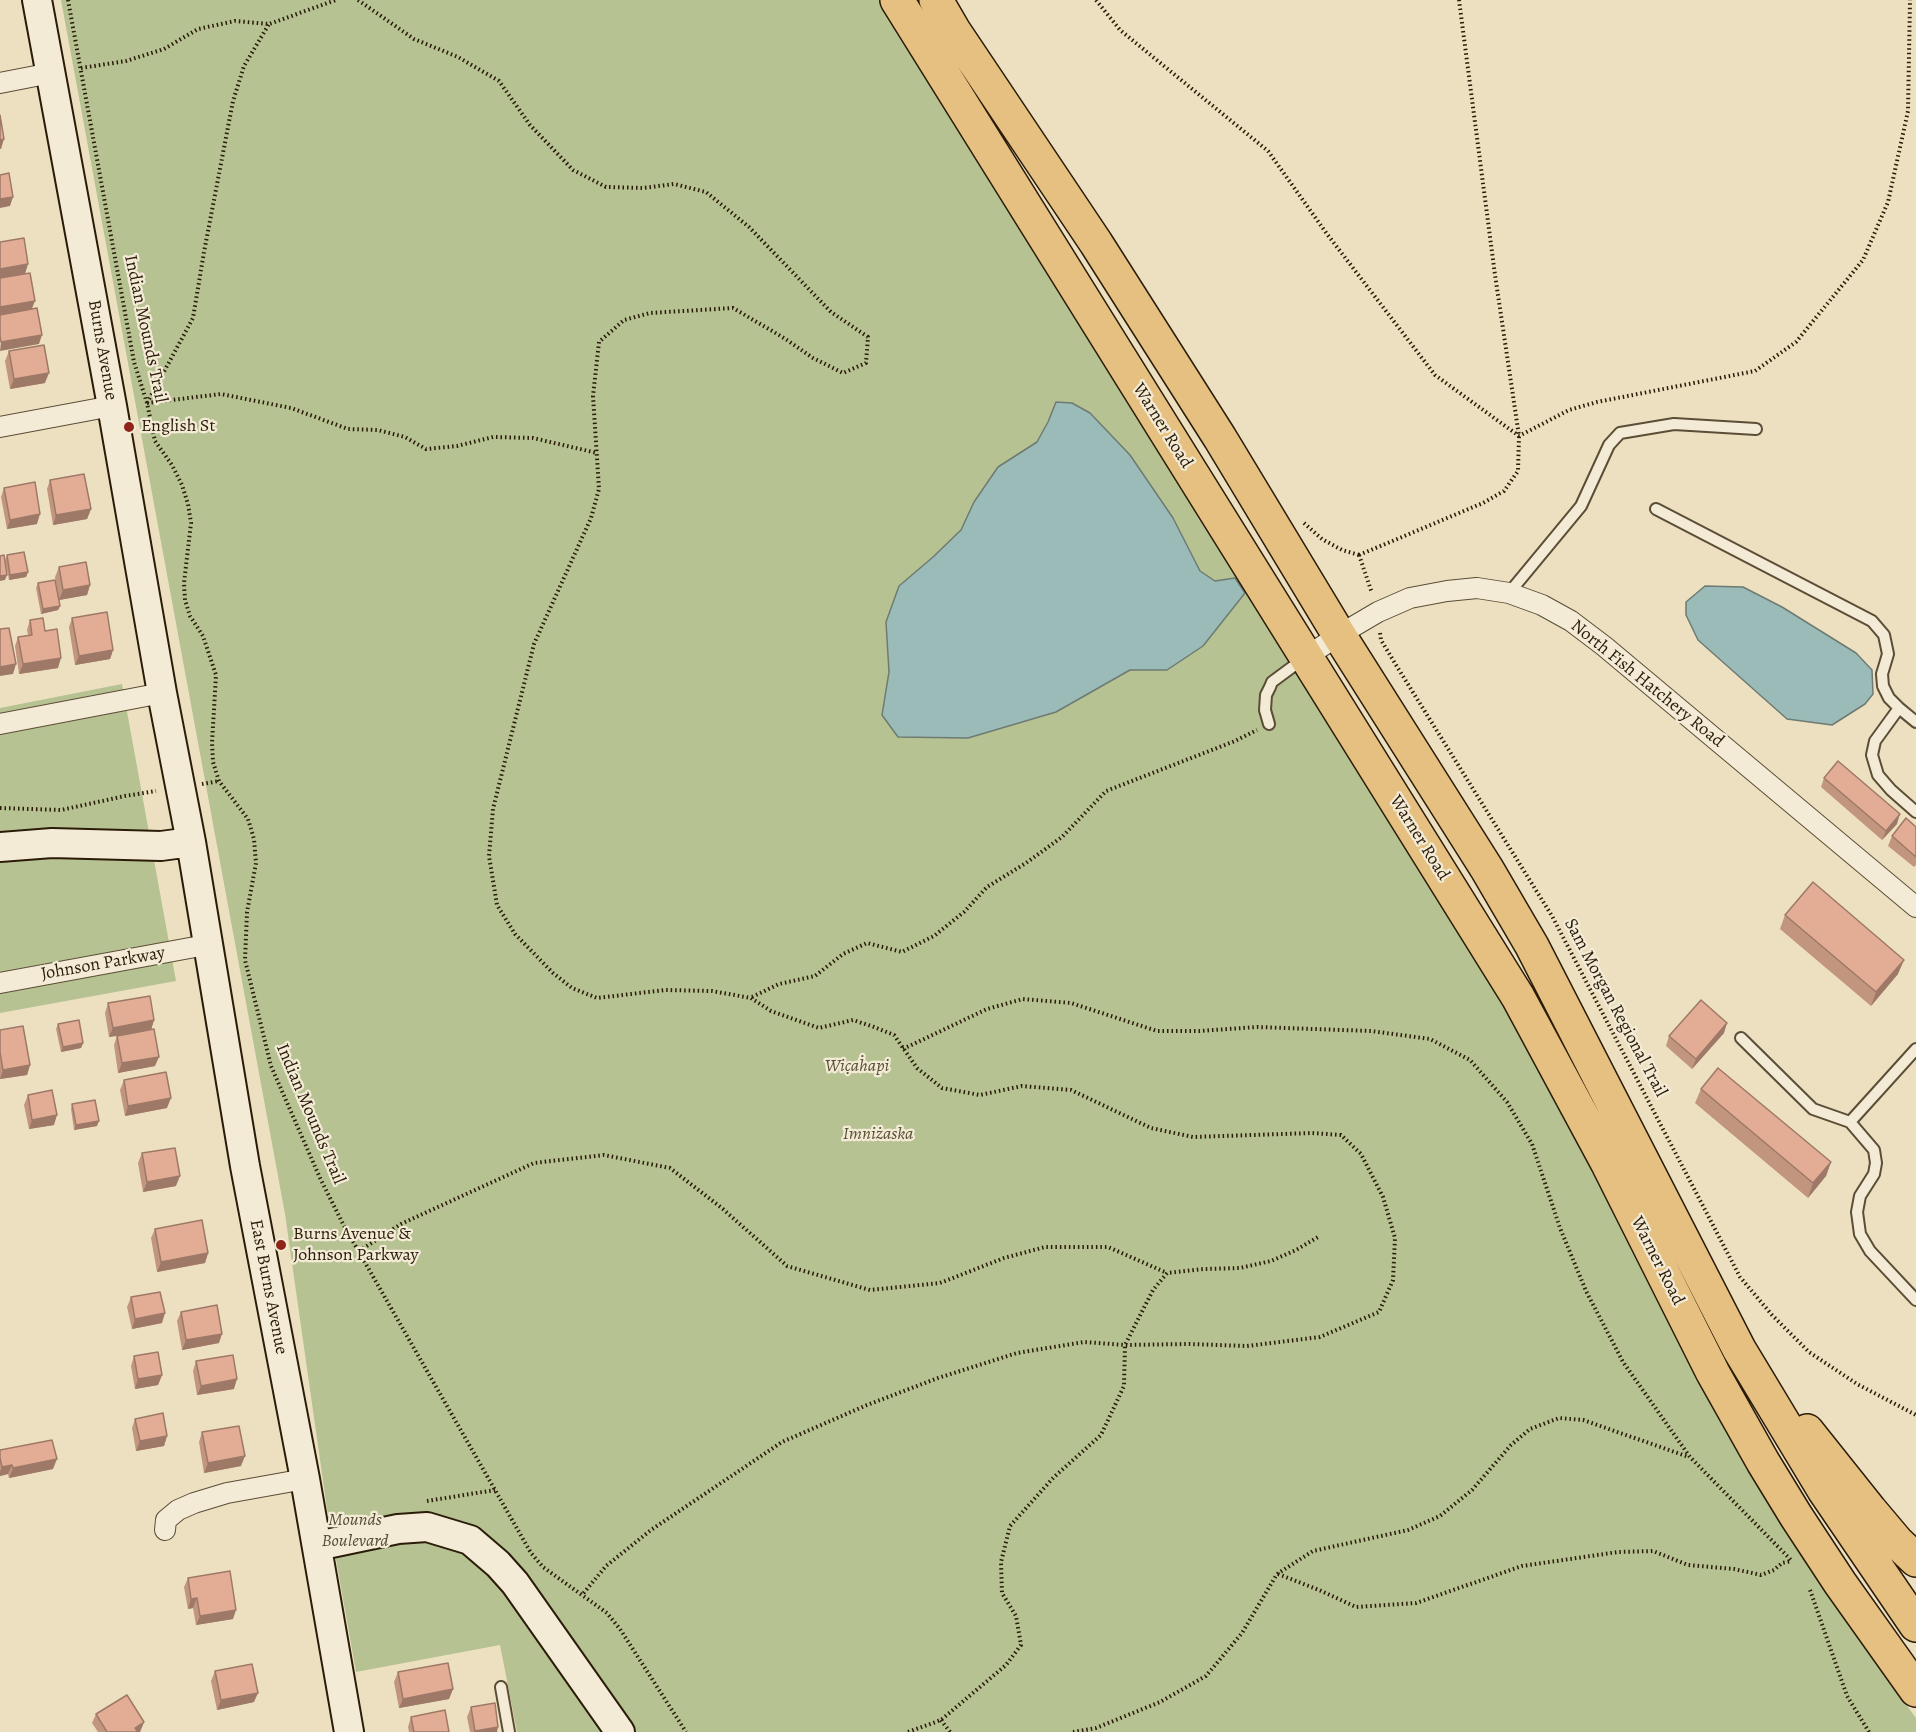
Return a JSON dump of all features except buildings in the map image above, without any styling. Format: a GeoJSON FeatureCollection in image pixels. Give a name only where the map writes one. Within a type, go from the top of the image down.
{"type":"FeatureCollection","features":[{"type":"Feature","properties":{"kind":"highway","name":"Warner Road"},"geometry":{"type":"LineString","coordinates":[[897,0],[1518,997],[1602,1154],[1713,1373],[1763,1462],[1796,1516],[1916,1690]]}},
{"type":"Feature","properties":{"kind":"highway","name":"Warner Road"},"geometry":{"type":"LineString","coordinates":[[936,0],[954,31],[1096,243],[1220,438],[1486,869],[1532,946],[1739,1349],[1824,1490],[1916,1625]]}},
{"type":"Feature","properties":{"kind":"highway"},"geometry":{"type":"LineString","coordinates":[[1739,1349],[1839,1468],[1870,1510],[1916,1560]]}},
{"type":"Feature","properties":{"kind":"street","name":"Burns Avenue"},"geometry":{"type":"LineString","coordinates":[[38,0],[162,693],[191,842]]}},
{"type":"Feature","properties":{"kind":"street"},"geometry":{"type":"LineString","coordinates":[[0,83],[51,73]]}},
{"type":"Feature","properties":{"kind":"street"},"geometry":{"type":"LineString","coordinates":[[0,427],[112,406]]}},
{"type":"Feature","properties":{"kind":"street","name":"North Fish Hatchery Road"},"geometry":{"type":"LineString","coordinates":[[1306,657],[1339,634],[1378,612],[1410,598],[1477,588],[1509,593],[1542,605],[1571,621],[1604,646],[1916,908]]}},
{"type":"Feature","properties":{"kind":"street"},"geometry":{"type":"LineString","coordinates":[[0,724],[162,693]]}},
{"type":"Feature","properties":{"kind":"street"},"geometry":{"type":"LineString","coordinates":[[0,847],[52,843],[161,846],[191,842]]}},
{"type":"Feature","properties":{"kind":"street","name":"East Burns Avenue"},"geometry":{"type":"LineString","coordinates":[[191,842],[206,945],[245,1166],[305,1479],[349,1732]]}},
{"type":"Feature","properties":{"kind":"street","name":"Johnson Parkway"},"geometry":{"type":"LineString","coordinates":[[0,983],[206,945]]}},
{"type":"Feature","properties":{"kind":"street"},"geometry":{"type":"LineString","coordinates":[[165,1530],[166,1520],[178,1510],[194,1503],[227,1493],[305,1479]]}},
{"type":"Feature","properties":{"kind":"street"},"geometry":{"type":"LineString","coordinates":[[317,1545],[398,1529],[427,1527],[470,1540],[498,1564],[515,1583],[620,1732]]}},
{"type":"Feature","properties":{"kind":"lane"},"geometry":{"type":"LineString","coordinates":[[1509,593],[1581,506],[1609,444],[1620,433],[1674,424],[1756,429]]}},
{"type":"Feature","properties":{"kind":"lane"},"geometry":{"type":"LineString","coordinates":[[1656,509],[1872,621],[1884,635],[1888,654],[1882,674],[1883,686],[1889,698],[1916,722]]}},
{"type":"Feature","properties":{"kind":"lane"},"geometry":{"type":"LineString","coordinates":[[1269,724],[1265,710],[1269,687],[1272,682],[1306,657]]}},
{"type":"Feature","properties":{"kind":"lane"},"geometry":{"type":"LineString","coordinates":[[1899,708],[1875,741],[1872,755],[1878,775],[1916,812]]}},
{"type":"Feature","properties":{"kind":"lane"},"geometry":{"type":"LineString","coordinates":[[1742,1038],[1813,1109],[1850,1122],[1874,1150],[1876,1163],[1874,1174],[1860,1196],[1857,1212],[1860,1234],[1870,1251],[1916,1299]]}},
{"type":"Feature","properties":{"kind":"lane"},"geometry":{"type":"LineString","coordinates":[[1850,1122],[1916,1049]]}},
{"type":"Feature","properties":{"kind":"lane"},"geometry":{"type":"LineString","coordinates":[[501,1687],[509,1732]]}},
{"type":"Feature","properties":{"kind":"path","name":"Indian Mounds Trail"},"geometry":{"type":"LineString","coordinates":[[68,0],[134,362],[147,404],[154,441],[172,465],[188,504],[191,523],[184,583],[185,600],[190,616],[203,636],[216,675],[213,762],[219,781],[248,819],[254,839],[256,863],[247,912],[245,960],[271,1066],[320,1178],[358,1251],[531,1553],[543,1567],[607,1613],[620,1629],[686,1732]]}},
{"type":"Feature","properties":{"kind":"path"},"geometry":{"type":"LineString","coordinates":[[81,68],[126,61],[164,49],[198,29],[235,21],[269,24],[336,0]]}},
{"type":"Feature","properties":{"kind":"path"},"geometry":{"type":"LineString","coordinates":[[358,0],[414,39],[458,57],[498,81],[530,125],[573,170],[606,187],[643,188],[674,184],[706,192],[749,227],[831,312],[868,337],[866,363],[843,373],[813,358],[733,308],[650,313],[624,320],[599,342],[593,396],[599,489],[591,519],[534,644],[493,808],[489,855],[497,905],[515,934],[553,973],[572,988],[597,998],[665,990],[712,991],[751,998],[771,1011],[819,1028],[853,1020],[874,1027],[894,1035],[917,1068],[942,1088],[980,1095],[1022,1086],[1071,1090],[1151,1128],[1193,1137],[1312,1133],[1341,1135],[1361,1154],[1383,1197],[1395,1238],[1393,1280],[1379,1312],[1320,1337],[1247,1346],[1125,1345],[1084,1342],[1017,1353],[877,1401],[782,1442],[651,1530],[606,1566],[582,1595]]}},
{"type":"Feature","properties":{"kind":"path"},"geometry":{"type":"LineString","coordinates":[[1096,0],[1120,30],[1268,152],[1327,234],[1435,375],[1519,435]]}},
{"type":"Feature","properties":{"kind":"path"},"geometry":{"type":"LineString","coordinates":[[1459,0],[1495,275],[1519,435]]}},
{"type":"Feature","properties":{"kind":"path"},"geometry":{"type":"LineString","coordinates":[[1519,435],[1569,410],[1597,402],[1755,371],[1796,342],[1863,260],[1888,202],[1908,111],[1910,0]]}},
{"type":"Feature","properties":{"kind":"path"},"geometry":{"type":"LineString","coordinates":[[147,404],[193,318],[234,101],[244,66],[269,24]]}},
{"type":"Feature","properties":{"kind":"path"},"geometry":{"type":"LineString","coordinates":[[147,404],[221,394],[291,408],[348,429],[378,430],[405,437],[426,449],[457,446],[493,437],[533,438],[597,453]]}},
{"type":"Feature","properties":{"kind":"path","name":"Sam Morgan Regional Trail"},"geometry":{"type":"LineString","coordinates":[[1519,435],[1518,471],[1504,490],[1483,503],[1359,555],[1378,612],[1381,640],[1552,916],[1740,1277],[1772,1315],[1809,1352],[1857,1384],[1916,1415]]}},
{"type":"Feature","properties":{"kind":"path"},"geometry":{"type":"LineString","coordinates":[[751,998],[779,984],[815,976],[843,954],[867,943],[902,952],[934,936],[964,912],[987,887],[1062,837],[1106,791],[1235,741],[1269,724]]}},
{"type":"Feature","properties":{"kind":"path"},"geometry":{"type":"LineString","coordinates":[[200,784],[219,781]]}},
{"type":"Feature","properties":{"kind":"path"},"geometry":{"type":"LineString","coordinates":[[0,808],[61,810],[160,791]]}},
{"type":"Feature","properties":{"kind":"path"},"geometry":{"type":"LineString","coordinates":[[903,1049],[987,1009],[1023,999],[1071,1003],[1157,1031],[1268,1027],[1371,1031],[1430,1039],[1470,1060],[1507,1102],[1532,1144],[1560,1228],[1586,1291],[1623,1362],[1690,1457],[1794,1562],[1782,1563],[1774,1570],[1761,1575],[1734,1569],[1688,1565],[1653,1551],[1618,1552],[1522,1566],[1416,1603],[1356,1607],[1277,1574]]}},
{"type":"Feature","properties":{"kind":"path"},"geometry":{"type":"LineString","coordinates":[[358,1251],[401,1224],[534,1163],[604,1155],[670,1168],[723,1209],[787,1266],[870,1290],[940,1283],[1004,1258],[1045,1246],[1108,1247],[1167,1274],[1203,1269],[1240,1268],[1272,1261],[1318,1237]]}},
{"type":"Feature","properties":{"kind":"path"},"geometry":{"type":"LineString","coordinates":[[908,1732],[942,1720],[1006,1665],[1021,1645],[1016,1616],[1002,1593],[1001,1562],[1010,1526],[1054,1478],[1101,1435],[1124,1386],[1125,1345],[1153,1290],[1167,1274]]}},
{"type":"Feature","properties":{"kind":"path"},"geometry":{"type":"LineString","coordinates":[[1073,1732],[1096,1728],[1160,1702],[1206,1676],[1242,1633],[1277,1574],[1313,1551],[1408,1530],[1440,1516],[1472,1490],[1511,1445],[1530,1429],[1559,1418],[1583,1420],[1690,1457]]}},
{"type":"Feature","properties":{"kind":"path"},"geometry":{"type":"LineString","coordinates":[[1808,1584],[1847,1696],[1869,1732]]}},
{"type":"Feature","properties":{"kind":"path"},"geometry":{"type":"LineString","coordinates":[[942,1720],[950,1732]]}},
{"type":"Feature","properties":{"kind":"green space","name":"Wic̣aḣapi"},"geometry":{"type":"Polygon","coordinates":[[[61,0],[884,0],[1508,1003],[1725,1422],[1875,1662],[1916,1718],[1916,1732],[517,1732],[500,1645],[356,1672],[327,1509],[285,1214],[61,0]]]}},
{"type":"Feature","properties":{"kind":"green space"},"geometry":{"type":"Polygon","coordinates":[[[122,684],[176,981],[0,1013],[0,708],[122,684]]]}},
{"type":"Feature","properties":{"kind":"water"},"geometry":{"type":"Polygon","coordinates":[[[1056,402],[1072,403],[1090,413],[1130,455],[1173,518],[1200,571],[1215,581],[1235,578],[1245,593],[1203,646],[1167,670],[1130,670],[1056,712],[968,738],[898,737],[882,715],[889,672],[886,622],[899,586],[961,530],[974,502],[998,467],[1037,442],[1056,402]]]}},
{"type":"Feature","properties":{"kind":"water"},"geometry":{"type":"Polygon","coordinates":[[[1705,586],[1743,587],[1782,607],[1856,653],[1872,670],[1873,694],[1865,704],[1832,725],[1787,719],[1698,640],[1686,615],[1686,602],[1705,586]]]}},
{"type":"Feature","properties":{"kind":"place","name":"English St"},"geometry":{"type":"Point","coordinates":[129,427]}},
{"type":"Feature","properties":{"kind":"place","name":"Burns Avenue & Johnson Parkway"},"geometry":{"type":"Point","coordinates":[281,1245]}},
{"type":"Feature","properties":{"kind":"park label","name":"Imniżaska"},"geometry":{"type":"Point","coordinates":[878,1135]}},
{"type":"Feature","properties":{"kind":"park label","name":"Mounds Boulevard"},"geometry":{"type":"Point","coordinates":[355,1531]}}]}
